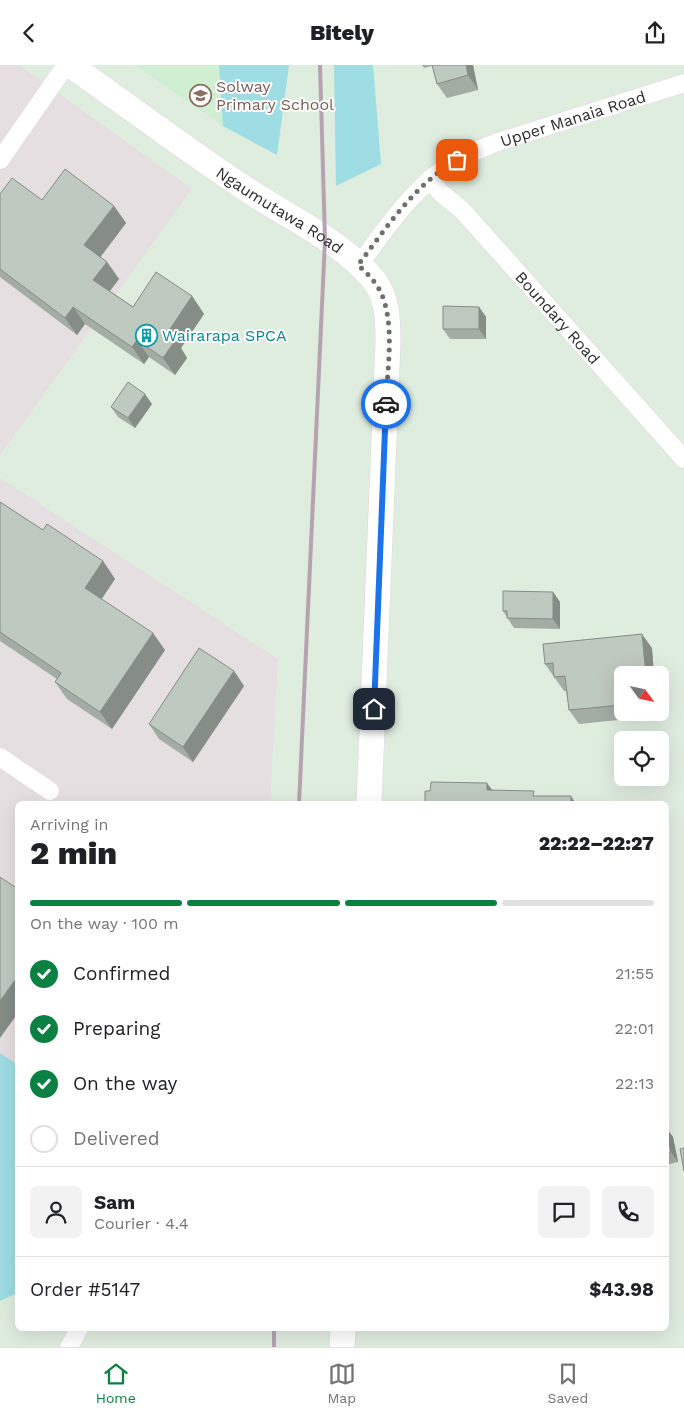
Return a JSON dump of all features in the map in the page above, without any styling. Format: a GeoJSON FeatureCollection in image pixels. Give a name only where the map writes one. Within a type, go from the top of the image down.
{"type":"FeatureCollection","features":[{"type":"Feature","properties":{"kind":"main road","name":"Ngaumutawa Road"},"geometry":{"type":"LineString","coordinates":[[68,65],[209,163],[332,244],[373,279],[382,294],[388,316],[369,801]]}},
{"type":"Feature","properties":{"kind":"main road"},"geometry":{"type":"LineString","coordinates":[[342,1347],[343,1331]]}},
{"type":"Feature","properties":{"kind":"street"},"geometry":{"type":"LineString","coordinates":[[0,160],[68,65]]}},
{"type":"Feature","properties":{"kind":"street","name":"Upper Manaia Road"},"geometry":{"type":"LineString","coordinates":[[358,265],[402,208],[430,179],[467,154],[495,143],[684,83]]}},
{"type":"Feature","properties":{"kind":"street","name":"Boundary Road"},"geometry":{"type":"LineString","coordinates":[[430,179],[440,192],[462,210],[684,459]]}},
{"type":"Feature","properties":{"kind":"street"},"geometry":{"type":"LineString","coordinates":[[0,757],[50,791]]}},
{"type":"Feature","properties":{"kind":"shaded area"},"geometry":{"type":"Polygon","coordinates":[[[0,65],[19,65],[192,189],[0,455],[0,65]]]}},
{"type":"Feature","properties":{"kind":"shaded area","name":"Solway Primary School"},"geometry":{"type":"Polygon","coordinates":[[[135,65],[219,65],[223,126],[135,65]]]}},
{"type":"Feature","properties":{"kind":"shaded area"},"geometry":{"type":"Polygon","coordinates":[[[219,65],[289,65],[277,155],[223,126],[219,65]]]}},
{"type":"Feature","properties":{"kind":"shaded area"},"geometry":{"type":"Polygon","coordinates":[[[334,65],[373,65],[381,164],[336,186],[334,65]]]}},
{"type":"Feature","properties":{"kind":"shaded area"},"geometry":{"type":"Polygon","coordinates":[[[0,478],[278,659],[270,801],[15,801],[15,1064],[0,1053],[0,478]]]}},
{"type":"Feature","properties":{"kind":"shaded area"},"geometry":{"type":"Polygon","coordinates":[[[0,1053],[15,1063],[15,1294],[0,1301],[0,1053]]]}},
{"type":"Feature","properties":{"kind":"building"},"geometry":{"type":"Polygon","coordinates":[[[432,65],[466,65],[468,75],[437,84],[432,65]]]}},
{"type":"Feature","properties":{"kind":"building"},"geometry":{"type":"Polygon","coordinates":[[[65,169],[114,206],[84,245],[107,262],[93,280],[133,307],[156,272],[192,296],[166,335],[175,341],[163,358],[137,340],[132,347],[73,307],[65,318],[0,269],[0,194],[12,178],[42,200],[65,169]]]}},
{"type":"Feature","properties":{"kind":"building"},"geometry":{"type":"Polygon","coordinates":[[[443,306],[479,307],[479,329],[443,329],[443,306]]]}},
{"type":"Feature","properties":{"kind":"building"},"geometry":{"type":"Polygon","coordinates":[[[128,382],[145,394],[128,418],[111,407],[128,382]]]}},
{"type":"Feature","properties":{"kind":"building"},"geometry":{"type":"Polygon","coordinates":[[[0,502],[43,530],[47,524],[103,561],[85,588],[153,633],[100,712],[55,682],[61,673],[0,632],[0,502]]]}},
{"type":"Feature","properties":{"kind":"building"},"geometry":{"type":"Polygon","coordinates":[[[503,591],[553,592],[553,619],[507,618],[507,611],[503,611],[503,591]]]}},
{"type":"Feature","properties":{"kind":"building"},"geometry":{"type":"Polygon","coordinates":[[[642,634],[645,666],[614,666],[614,706],[569,710],[565,676],[554,677],[553,663],[545,664],[543,644],[642,634]]]}},
{"type":"Feature","properties":{"kind":"building"},"geometry":{"type":"Polygon","coordinates":[[[199,648],[234,671],[183,747],[149,724],[199,648]]]}},
{"type":"Feature","properties":{"kind":"building"},"geometry":{"type":"Polygon","coordinates":[[[431,782],[487,783],[487,790],[534,791],[533,796],[571,796],[571,801],[425,801],[425,791],[430,791],[431,782]]]}},
{"type":"Feature","properties":{"kind":"building"},"geometry":{"type":"Polygon","coordinates":[[[0,877],[15,887],[15,980],[0,1001],[0,877]]]}},
{"type":"Feature","properties":{"kind":"building"},"geometry":{"type":"Polygon","coordinates":[[[684,1148],[684,1171],[680,1149],[684,1148]]]}},
{"type":"Feature","properties":{"kind":"railway"},"geometry":{"type":"LineString","coordinates":[[299,801],[325,240],[320,65]]}},
{"type":"Feature","properties":{"kind":"railway"},"geometry":{"type":"LineString","coordinates":[[274,1331],[274,1347]]}},
{"type":"Feature","properties":{"kind":"way so far"},"geometry":{"type":"LineString","coordinates":[[386,404],[388,316],[382,294],[373,279],[358,265],[402,208],[417,192],[430,179],[457,160]]}},
{"type":"Feature","properties":{"kind":"place","name":"Solway Primary School"},"geometry":{"type":"Point","coordinates":[200,95]}},
{"type":"Feature","properties":{"kind":"place","name":"Wairarapa SPCA"},"geometry":{"type":"Point","coordinates":[146,335]}},
{"type":"Feature","properties":{"kind":"route"},"geometry":{"type":"LineString","coordinates":[[374,709],[386,404]]}}]}
